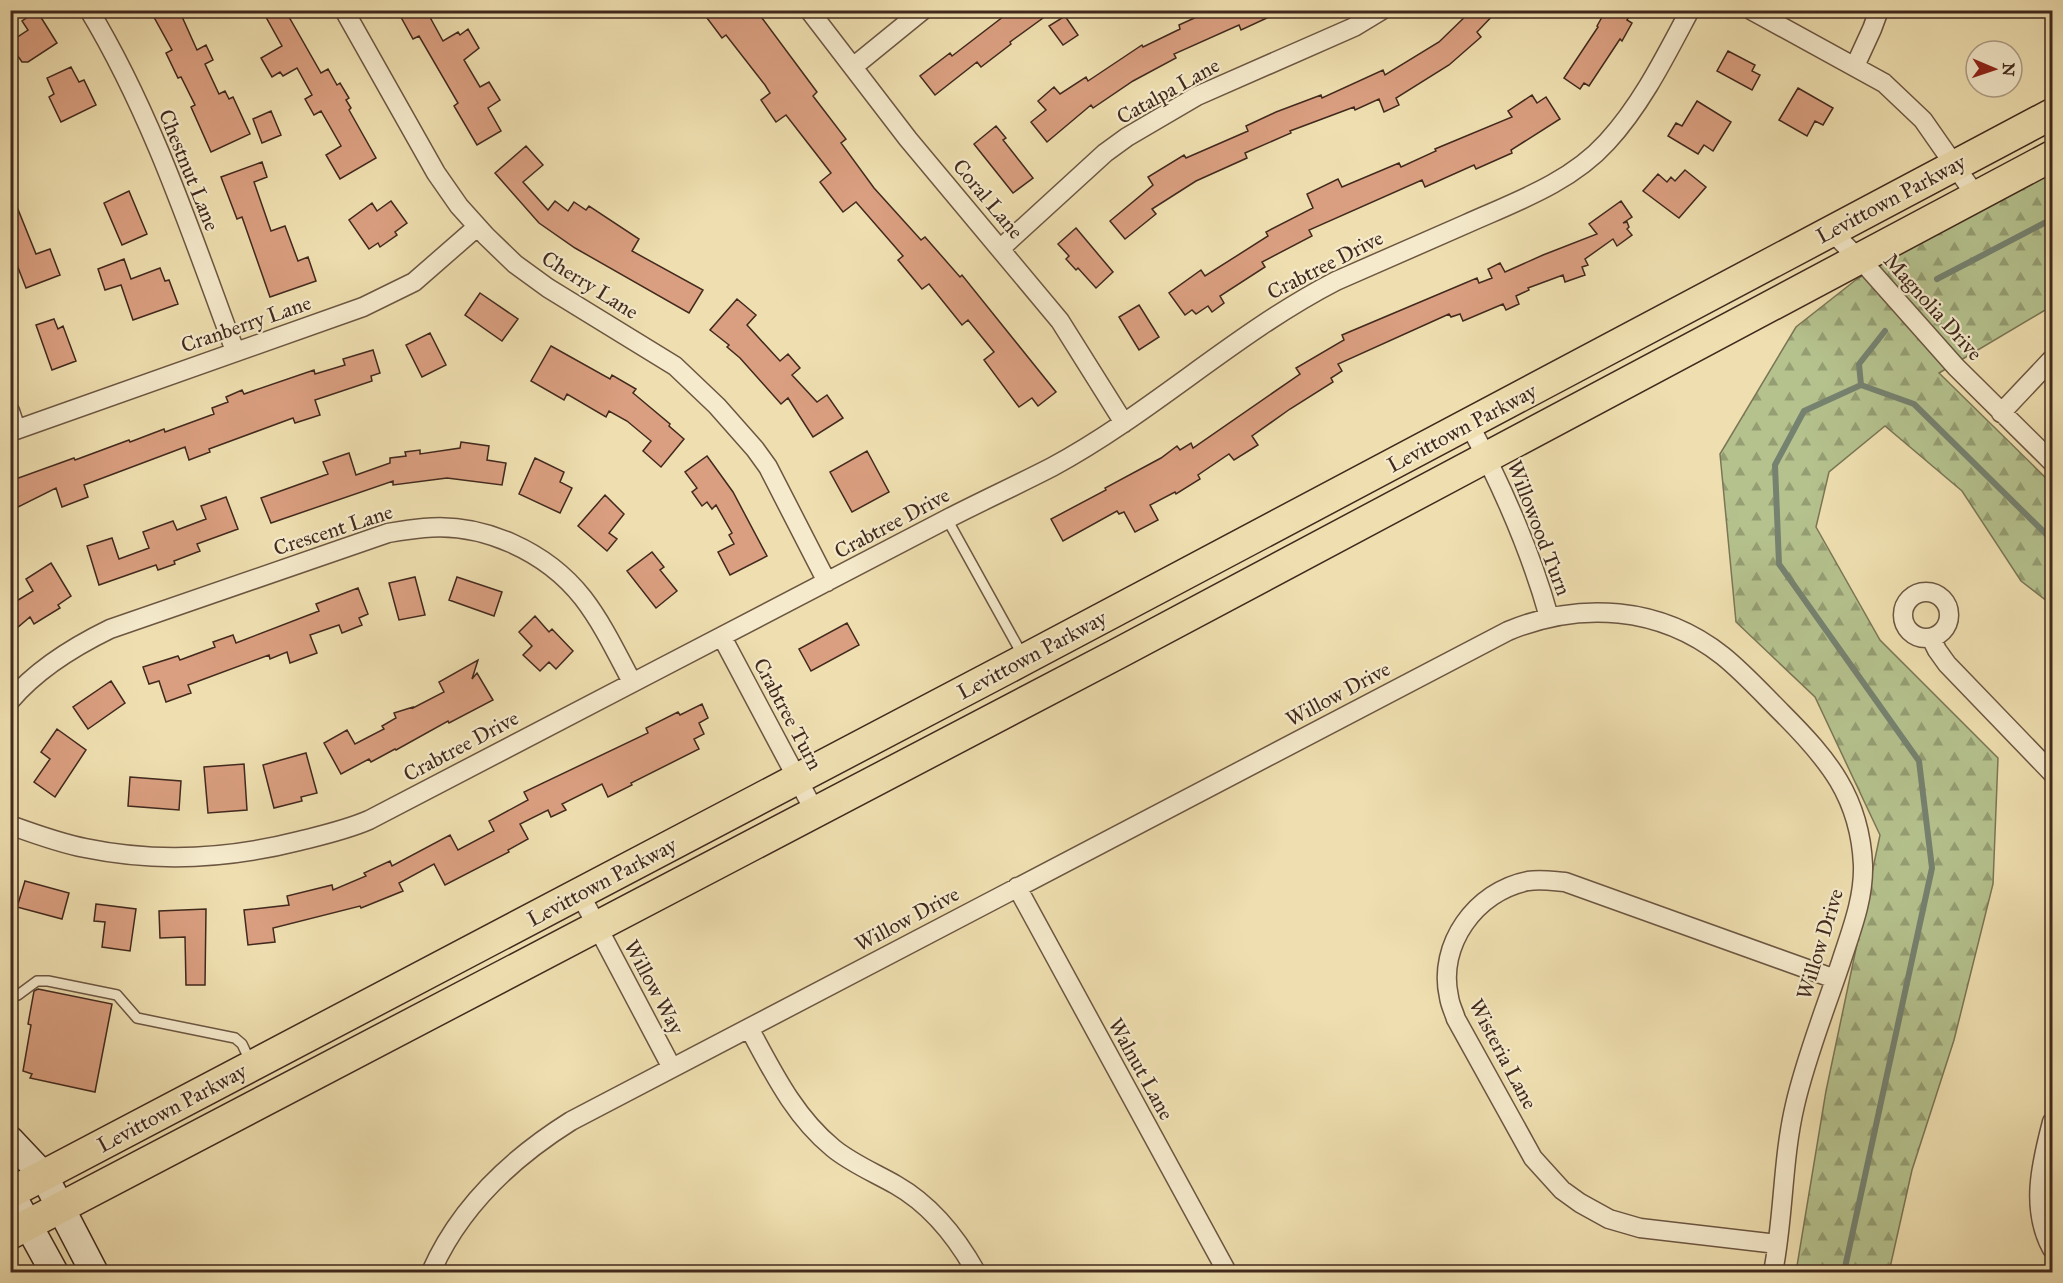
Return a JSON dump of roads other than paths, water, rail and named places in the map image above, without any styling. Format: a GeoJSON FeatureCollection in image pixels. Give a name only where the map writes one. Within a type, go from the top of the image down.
{"type":"FeatureCollection","features":[{"type":"Feature","properties":{"kind":"main road","name":"Levittown Parkway"},"geometry":{"type":"LineString","coordinates":[[11,1193],[1025,659],[2052,114]]}},
{"type":"Feature","properties":{"kind":"main road","name":"Levittown Parkway"},"geometry":{"type":"LineString","coordinates":[[19,1229],[815,812],[2052,156]]}},
{"type":"Feature","properties":{"kind":"main road"},"geometry":{"type":"LineString","coordinates":[[10,1140],[44,1176],[94,1272]]}},
{"type":"Feature","properties":{"kind":"main road"},"geometry":{"type":"LineString","coordinates":[[11,1193],[19,1229],[54,1272]]}},
{"type":"Feature","properties":{"kind":"street","name":"Chestnut Lane"},"geometry":{"type":"LineString","coordinates":[[89,10],[108,41],[165,167],[235,351]]}},
{"type":"Feature","properties":{"kind":"street","name":"Cherry Lane"},"geometry":{"type":"LineString","coordinates":[[344,10],[436,173],[459,206],[477,227],[516,264],[540,282],[675,366],[717,406],[768,467],[827,582]]}},
{"type":"Feature","properties":{"kind":"street","name":"Coral Lane"},"geometry":{"type":"LineString","coordinates":[[809,10],[908,139],[1060,321],[1081,350],[1124,423]]}},
{"type":"Feature","properties":{"kind":"street"},"geometry":{"type":"LineString","coordinates":[[853,67],[923,10]]}},
{"type":"Feature","properties":{"kind":"street","name":"Catalpa Lane"},"geometry":{"type":"LineString","coordinates":[[1000,249],[1106,153],[1127,137],[1197,96],[1354,27],[1382,10]]}},
{"type":"Feature","properties":{"kind":"street","name":"Crabtree Drive"},"geometry":{"type":"LineString","coordinates":[[10,825],[85,849],[141,857],[177,858],[220,856],[264,850],[351,828],[369,820],[1052,466],[1124,423],[1267,320],[1305,296],[1536,193],[1572,173],[1606,144],[1622,125],[1661,65],[1690,10]]}},
{"type":"Feature","properties":{"kind":"street"},"geometry":{"type":"LineString","coordinates":[[1751,10],[1884,83],[1923,120],[1976,196]]}},
{"type":"Feature","properties":{"kind":"street"},"geometry":{"type":"LineString","coordinates":[[1855,66],[1879,10]]}},
{"type":"Feature","properties":{"kind":"street","name":"Cranberry Lane"},"geometry":{"type":"LineString","coordinates":[[14,430],[363,307],[414,282],[477,227]]}},
{"type":"Feature","properties":{"kind":"street","name":"Magnolia Drive"},"geometry":{"type":"LineString","coordinates":[[1832,231],[1956,367],[2052,462]]}},
{"type":"Feature","properties":{"kind":"street"},"geometry":{"type":"LineString","coordinates":[[2001,413],[2052,359]]}},
{"type":"Feature","properties":{"kind":"street"},"geometry":{"type":"LineString","coordinates":[[10,411],[14,430]]}},
{"type":"Feature","properties":{"kind":"street","name":"Willowood Turn"},"geometry":{"type":"LineString","coordinates":[[1469,424],[1509,504],[1537,574],[1549,617]]}},
{"type":"Feature","properties":{"kind":"street","name":"Crescent Lane"},"geometry":{"type":"LineString","coordinates":[[10,701],[54,661],[81,643],[110,629],[388,533],[426,527],[451,528],[489,535],[535,556],[565,579],[583,598],[597,618],[632,682]]}},
{"type":"Feature","properties":{"kind":"street","name":"Willow Drive"},"geometry":{"type":"LineString","coordinates":[[431,1272],[454,1231],[481,1196],[511,1164],[571,1121],[1508,630],[1549,617],[1596,612],[1629,615],[1663,623],[1694,637],[1722,656],[1794,724],[1833,769],[1846,792],[1855,816],[1861,841],[1863,867],[1861,893],[1856,918],[1814,1041],[1795,1107],[1773,1272]]}},
{"type":"Feature","properties":{"kind":"street","name":"Crabtree Turn"},"geometry":{"type":"LineString","coordinates":[[722,637],[815,812]]}},
{"type":"Feature","properties":{"kind":"street"},"geometry":{"type":"LineString","coordinates":[[1931,638],[1947,664],[2052,773]]}},
{"type":"Feature","properties":{"kind":"street","name":"Wisteria Lane"},"geometry":{"type":"LineString","coordinates":[[1777,1244],[1641,1228],[1609,1219],[1562,1190],[1533,1158],[1456,1019],[1447,982],[1449,959],[1453,944],[1473,911],[1491,896],[1504,889],[1542,880],[1565,882],[1835,979]]}},
{"type":"Feature","properties":{"kind":"street","name":"Walnut Lane"},"geometry":{"type":"LineString","coordinates":[[1017,887],[1227,1272]]}},
{"type":"Feature","properties":{"kind":"street","name":"Willow Way"},"geometry":{"type":"LineString","coordinates":[[580,894],[672,1068]]}},
{"type":"Feature","properties":{"kind":"street"},"geometry":{"type":"LineString","coordinates":[[749,1028],[783,1091],[814,1130],[842,1155],[899,1186],[919,1201],[954,1237],[976,1272]]}},
{"type":"Feature","properties":{"kind":"street"},"geometry":{"type":"LineString","coordinates":[[2052,1122],[2042,1158],[2039,1203],[2043,1225],[2052,1249]]}},
{"type":"Feature","properties":{"kind":"lane"},"geometry":{"type":"LineString","coordinates":[[947,519],[1025,659]]}},
{"type":"Feature","properties":{"kind":"lane"},"geometry":{"type":"LineString","coordinates":[[10,994],[18,995],[37,981],[48,981],[117,995],[137,1017],[235,1038],[242,1044],[253,1066]]}},
{"type":"Feature","properties":{"kind":"waterway"},"geometry":{"type":"LineString","coordinates":[[1937,279],[2052,219]]}},
{"type":"Feature","properties":{"kind":"waterway"},"geometry":{"type":"LineString","coordinates":[[1861,385],[1859,364],[1885,331]]}},
{"type":"Feature","properties":{"kind":"waterway"},"geometry":{"type":"LineString","coordinates":[[1844,1272],[1932,868],[1919,761],[1779,564],[1775,465],[1804,411],[1861,385],[1914,404],[2052,540]]}}]}
